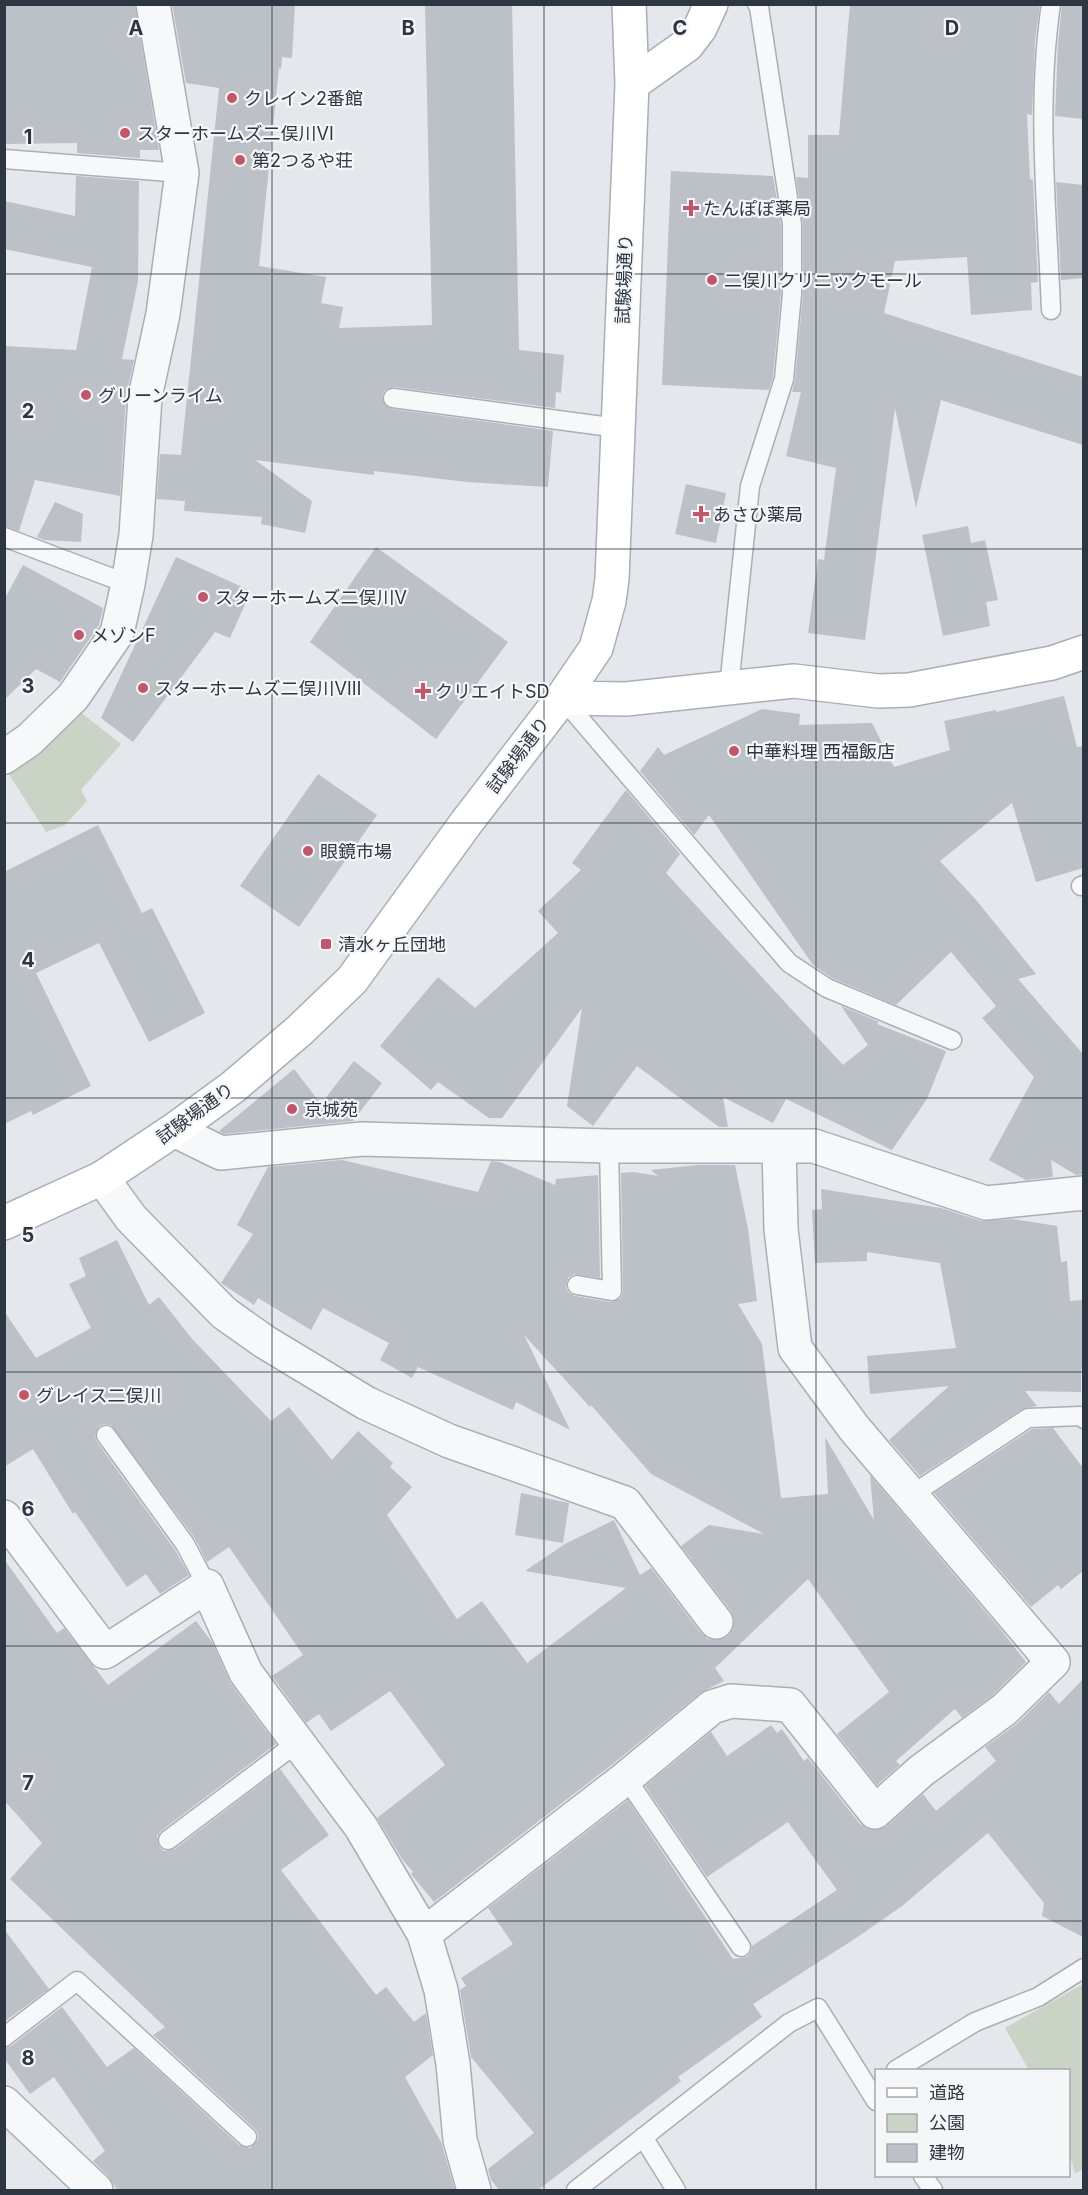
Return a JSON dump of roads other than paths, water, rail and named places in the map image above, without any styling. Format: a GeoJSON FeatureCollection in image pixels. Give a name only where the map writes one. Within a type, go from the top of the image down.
{"type":"FeatureCollection","features":[{"type":"Feature","properties":{"kind":"street"},"geometry":{"type":"LineString","coordinates":[[4,757],[29,740],[73,697],[117,633],[128,584],[136,535],[146,397],[163,314],[182,172],[153,4]]}},
{"type":"Feature","properties":{"kind":"street","name":"試験場通り"},"geometry":{"type":"LineString","coordinates":[[4,1223],[102,1178],[174,1130],[233,1087],[275,1052],[352,980],[562,698],[596,648],[609,601],[612,579],[632,84],[629,4]]}},
{"type":"Feature","properties":{"kind":"street"},"geometry":{"type":"LineString","coordinates":[[632,84],[687,45],[700,28],[711,4]]}},
{"type":"Feature","properties":{"kind":"street"},"geometry":{"type":"LineString","coordinates":[[562,698],[627,699],[794,681],[878,691],[909,690],[1052,663],[1083,652]]}},
{"type":"Feature","properties":{"kind":"street"},"geometry":{"type":"LineString","coordinates":[[174,1130],[221,1153],[362,1139],[609,1146],[814,1146],[986,1203],[1083,1193]]}},
{"type":"Feature","properties":{"kind":"street"},"geometry":{"type":"LineString","coordinates":[[424,1935],[626,1778],[712,1707],[731,1701],[790,1705],[875,1812],[921,1771],[1005,1709],[1053,1662],[854,1428],[795,1348],[781,1229],[779,1146]]}},
{"type":"Feature","properties":{"kind":"street"},"geometry":{"type":"LineString","coordinates":[[102,1178],[130,1218],[224,1313],[265,1342],[366,1403],[449,1441],[625,1503],[716,1622]]}},
{"type":"Feature","properties":{"kind":"street"},"geometry":{"type":"LineString","coordinates":[[4,1517],[105,1652],[207,1586],[246,1673],[361,1827],[424,1935],[441,1990],[453,2064],[460,2140],[474,2190]]}},
{"type":"Feature","properties":{"kind":"street"},"geometry":{"type":"LineString","coordinates":[[4,2103],[96,2190]]}},
{"type":"Feature","properties":{"kind":"lane"},"geometry":{"type":"LineString","coordinates":[[729,687],[750,486],[784,379],[792,294],[792,224],[757,4]]}},
{"type":"Feature","properties":{"kind":"lane"},"geometry":{"type":"LineString","coordinates":[[1051,4],[1046,37],[1043,110],[1052,310]]}},
{"type":"Feature","properties":{"kind":"lane"},"geometry":{"type":"LineString","coordinates":[[4,159],[182,172]]}},
{"type":"Feature","properties":{"kind":"lane"},"geometry":{"type":"LineString","coordinates":[[393,398],[618,428]]}},
{"type":"Feature","properties":{"kind":"lane"},"geometry":{"type":"LineString","coordinates":[[4,537],[128,584]]}},
{"type":"Feature","properties":{"kind":"lane"},"geometry":{"type":"LineString","coordinates":[[562,698],[789,963],[827,988],[952,1040]]}},
{"type":"Feature","properties":{"kind":"lane"},"geometry":{"type":"LineString","coordinates":[[577,1286],[612,1291],[609,1146]]}},
{"type":"Feature","properties":{"kind":"lane"},"geometry":{"type":"LineString","coordinates":[[910,1496],[1028,1418],[1081,1416],[1083,1419]]}},
{"type":"Feature","properties":{"kind":"lane"},"geometry":{"type":"LineString","coordinates":[[106,1435],[185,1544],[207,1586]]}},
{"type":"Feature","properties":{"kind":"lane"},"geometry":{"type":"LineString","coordinates":[[168,1840],[298,1742]]}},
{"type":"Feature","properties":{"kind":"lane"},"geometry":{"type":"LineString","coordinates":[[626,1778],[741,1947]]}},
{"type":"Feature","properties":{"kind":"lane"},"geometry":{"type":"LineString","coordinates":[[898,2069],[975,2022],[1038,1997],[1083,1968]]}},
{"type":"Feature","properties":{"kind":"lane"},"geometry":{"type":"LineString","coordinates":[[4,2037],[77,1981],[247,2137]]}},
{"type":"Feature","properties":{"kind":"lane"},"geometry":{"type":"LineString","coordinates":[[576,2190],[789,2023],[818,2008],[874,2090]]}},
{"type":"Feature","properties":{"kind":"lane"},"geometry":{"type":"LineString","coordinates":[[643,2137],[676,2190]]}},
{"type":"Feature","properties":{"kind":"lane"},"geometry":{"type":"LineString","coordinates":[[924,2177],[933,2190]]}},
{"type":"Feature","properties":{"kind":"place","name":"クレイン2番館"},"geometry":{"type":"Point","coordinates":[232,98]}},
{"type":"Feature","properties":{"kind":"place","name":"スターホームズ二俣川VI"},"geometry":{"type":"Point","coordinates":[125,133]}},
{"type":"Feature","properties":{"kind":"place","name":"第2つるや荘"},"geometry":{"type":"Point","coordinates":[240,160]}},
{"type":"Feature","properties":{"kind":"place","name":"たんぽぽ薬局"},"geometry":{"type":"Point","coordinates":[691,208]}},
{"type":"Feature","properties":{"kind":"place","name":"二俣川クリニックモール"},"geometry":{"type":"Point","coordinates":[712,280]}},
{"type":"Feature","properties":{"kind":"place","name":"グリーンライム"},"geometry":{"type":"Point","coordinates":[86,395]}},
{"type":"Feature","properties":{"kind":"place","name":"あさひ薬局"},"geometry":{"type":"Point","coordinates":[701,514]}},
{"type":"Feature","properties":{"kind":"place","name":"スターホームズ二俣川Ⅴ"},"geometry":{"type":"Point","coordinates":[203,597]}},
{"type":"Feature","properties":{"kind":"place","name":"メゾンF"},"geometry":{"type":"Point","coordinates":[79,635]}},
{"type":"Feature","properties":{"kind":"place","name":"スターホームズ二俣川Ⅷ"},"geometry":{"type":"Point","coordinates":[143,688]}},
{"type":"Feature","properties":{"kind":"place","name":"クリエイトSD"},"geometry":{"type":"Point","coordinates":[423,691]}},
{"type":"Feature","properties":{"kind":"place","name":"中華料理 西福飯店"},"geometry":{"type":"Point","coordinates":[734,751]}},
{"type":"Feature","properties":{"kind":"place","name":"眼鏡市場"},"geometry":{"type":"Point","coordinates":[308,851]}},
{"type":"Feature","properties":{"kind":"place","name":"清水ヶ丘団地"},"geometry":{"type":"Point","coordinates":[326,944]}},
{"type":"Feature","properties":{"kind":"place","name":"京城苑"},"geometry":{"type":"Point","coordinates":[292,1109]}},
{"type":"Feature","properties":{"kind":"place","name":"グレイス二俣川"},"geometry":{"type":"Point","coordinates":[24,1395]}}]}
